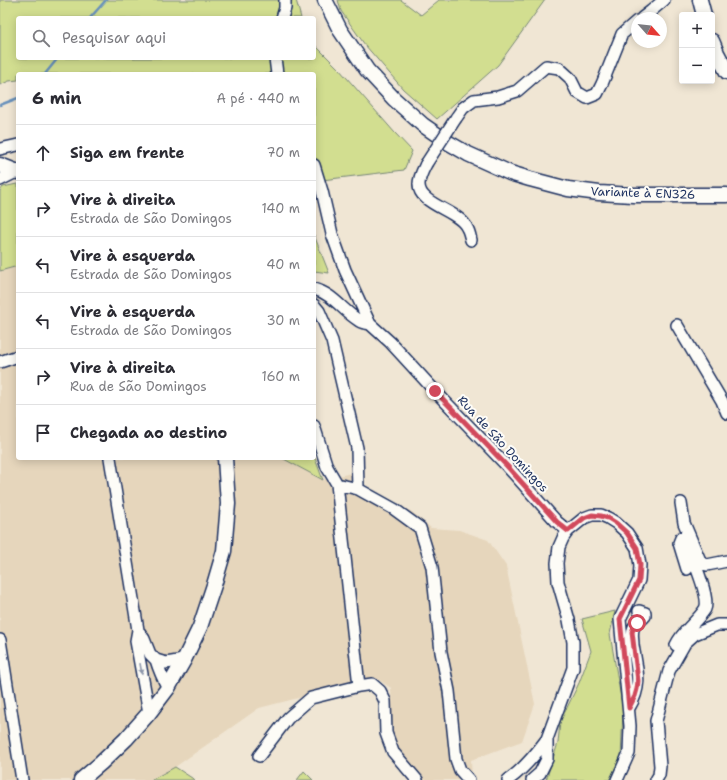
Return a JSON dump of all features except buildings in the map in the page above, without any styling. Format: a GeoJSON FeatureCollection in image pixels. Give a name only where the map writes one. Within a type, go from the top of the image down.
{"type":"FeatureCollection","features":[{"type":"Feature","properties":{"kind":"main road","name":"Variante à EN326"},"geometry":{"type":"LineString","coordinates":[[325,0],[340,30],[367,70],[394,99],[423,125],[468,154],[510,173],[568,189],[634,195],[727,195]]}},
{"type":"Feature","properties":{"kind":"main road"},"geometry":{"type":"LineString","coordinates":[[700,0],[703,12]]}},
{"type":"Feature","properties":{"kind":"main road"},"geometry":{"type":"LineString","coordinates":[[715,48],[727,72]]}},
{"type":"Feature","properties":{"kind":"main road"},"geometry":{"type":"LineString","coordinates":[[0,165],[16,172]]}},
{"type":"Feature","properties":{"kind":"main road"},"geometry":{"type":"LineString","coordinates":[[81,780],[126,739],[149,713],[168,688],[200,628],[224,551],[228,504],[225,460]]}},
{"type":"Feature","properties":{"kind":"street"},"geometry":{"type":"LineString","coordinates":[[283,16],[285,0]]}},
{"type":"Feature","properties":{"kind":"street"},"geometry":{"type":"LineString","coordinates":[[650,12],[664,0]]}},
{"type":"Feature","properties":{"kind":"street"},"geometry":{"type":"LineString","coordinates":[[471,240],[467,227],[461,220],[422,195],[418,185],[426,164],[462,108],[474,100],[498,97],[517,91],[546,66],[559,68],[570,78],[577,92],[587,98],[597,94],[622,34],[631,26]]}},
{"type":"Feature","properties":{"kind":"street"},"geometry":{"type":"LineString","coordinates":[[275,60],[277,72]]}},
{"type":"Feature","properties":{"kind":"street"},"geometry":{"type":"LineString","coordinates":[[0,149],[16,145]]}},
{"type":"Feature","properties":{"kind":"street","name":"Rua de São Domingos"},"geometry":{"type":"LineString","coordinates":[[316,171],[332,234],[345,270],[370,324],[390,342],[507,466],[557,522],[568,531]]}},
{"type":"Feature","properties":{"kind":"street"},"geometry":{"type":"LineString","coordinates":[[0,180],[16,172]]}},
{"type":"Feature","properties":{"kind":"street"},"geometry":{"type":"LineString","coordinates":[[316,290],[321,291],[332,298],[358,321],[370,324]]}},
{"type":"Feature","properties":{"kind":"street"},"geometry":{"type":"LineString","coordinates":[[316,307],[320,311],[332,341],[357,448],[358,489]]}},
{"type":"Feature","properties":{"kind":"street"},"geometry":{"type":"LineString","coordinates":[[677,325],[722,401],[727,413]]}},
{"type":"Feature","properties":{"kind":"street"},"geometry":{"type":"LineString","coordinates":[[0,362],[16,357]]}},
{"type":"Feature","properties":{"kind":"street"},"geometry":{"type":"LineString","coordinates":[[316,432],[327,467],[337,484],[359,686]]}},
{"type":"Feature","properties":{"kind":"street"},"geometry":{"type":"LineString","coordinates":[[110,460],[138,630],[136,641],[149,713]]}},
{"type":"Feature","properties":{"kind":"street"},"geometry":{"type":"LineString","coordinates":[[337,484],[358,489],[394,509],[420,528],[432,566],[441,652],[449,691],[456,759],[460,770],[469,780]]}},
{"type":"Feature","properties":{"kind":"street"},"geometry":{"type":"LineString","coordinates":[[681,503],[684,523],[701,563],[707,566],[727,561]]}},
{"type":"Feature","properties":{"kind":"street"},"geometry":{"type":"LineString","coordinates":[[508,780],[535,755],[547,740],[573,668],[573,642],[569,620],[558,582],[557,563],[559,546],[568,531],[584,518],[592,515],[608,518],[627,533],[637,548],[640,565],[639,580],[620,619],[630,726],[629,753],[617,780]]}},
{"type":"Feature","properties":{"kind":"street"},"geometry":{"type":"LineString","coordinates":[[677,657],[675,654],[675,648],[678,642],[704,610],[706,604],[704,591],[685,539],[681,538],[679,543],[687,569]]}},
{"type":"Feature","properties":{"kind":"street"},"geometry":{"type":"LineString","coordinates":[[629,708],[635,696],[638,681],[632,632],[637,623],[645,616],[645,613],[639,611]]}},
{"type":"Feature","properties":{"kind":"street"},"geometry":{"type":"LineString","coordinates":[[656,780],[659,775],[660,766],[656,722],[669,671],[685,643],[695,634],[717,625],[727,625]]}},
{"type":"Feature","properties":{"kind":"street"},"geometry":{"type":"LineString","coordinates":[[138,630],[144,639],[150,654],[156,660],[166,663],[184,660]]}},
{"type":"Feature","properties":{"kind":"street"},"geometry":{"type":"LineString","coordinates":[[0,640],[22,780]]}},
{"type":"Feature","properties":{"kind":"street"},"geometry":{"type":"LineString","coordinates":[[156,660],[163,680],[168,688]]}},
{"type":"Feature","properties":{"kind":"street"},"geometry":{"type":"LineString","coordinates":[[259,756],[288,718],[311,698],[372,684],[380,691],[385,701],[386,733],[393,752],[417,780]]}},
{"type":"Feature","properties":{"kind":"street"},"geometry":{"type":"LineString","coordinates":[[532,780],[540,772],[547,758],[547,740]]}},
{"type":"Feature","properties":{"kind":"shaded area"},"geometry":{"type":"Polygon","coordinates":[[[16,267],[16,460],[286,460],[323,480],[351,473],[366,487],[412,512],[431,528],[459,530],[488,540],[506,566],[535,704],[522,741],[471,760],[472,780],[421,780],[402,757],[392,740],[391,688],[376,678],[259,708],[175,767],[151,780],[0,780],[0,271],[16,267]]]}},
{"type":"Feature","properties":{"kind":"green space"},"geometry":{"type":"Polygon","coordinates":[[[0,0],[296,0],[300,16],[16,16],[16,60],[316,60],[316,46],[339,69],[412,151],[404,170],[316,181],[316,72],[16,72],[16,80],[9,81],[0,85],[0,0]]]}},
{"type":"Feature","properties":{"kind":"green space"},"geometry":{"type":"Polygon","coordinates":[[[338,0],[401,0],[421,15],[439,0],[545,0],[498,65],[437,119],[403,89],[365,45],[341,11],[338,0]]]}},
{"type":"Feature","properties":{"kind":"green space"},"geometry":{"type":"Polygon","coordinates":[[[16,184],[16,267],[0,271],[0,191],[3,187],[16,184]]]}},
{"type":"Feature","properties":{"kind":"green space"},"geometry":{"type":"Polygon","coordinates":[[[316,240],[329,273],[316,271],[316,240]]]}},
{"type":"Feature","properties":{"kind":"green space"},"geometry":{"type":"Polygon","coordinates":[[[286,460],[316,460],[323,480],[286,460]]]}},
{"type":"Feature","properties":{"kind":"green space"},"geometry":{"type":"Polygon","coordinates":[[[615,611],[610,634],[623,710],[621,758],[609,780],[546,780],[558,743],[560,722],[579,683],[591,651],[582,619],[615,611]]]}},
{"type":"Feature","properties":{"kind":"green space"},"geometry":{"type":"Polygon","coordinates":[[[175,767],[195,780],[151,780],[175,767]]]}},
{"type":"Feature","properties":{"kind":"green space"},"geometry":{"type":"Polygon","coordinates":[[[304,771],[313,780],[297,780],[304,771]]]}},
{"type":"Feature","properties":{"kind":"waterway"},"geometry":{"type":"LineString","coordinates":[[92,16],[106,0]]}},
{"type":"Feature","properties":{"kind":"waterway"},"geometry":{"type":"LineString","coordinates":[[47,72],[56,60]]}},
{"type":"Feature","properties":{"kind":"waterway"},"geometry":{"type":"LineString","coordinates":[[0,105],[16,99]]}},
{"type":"Feature","properties":{"kind":"route"},"geometry":{"type":"LineString","coordinates":[[435,391],[507,466],[557,522],[568,531],[584,518],[592,515],[601,516],[616,523],[627,533],[637,548],[640,565],[639,580],[620,619],[629,708],[635,696],[638,681],[632,632],[637,623]]}}]}
